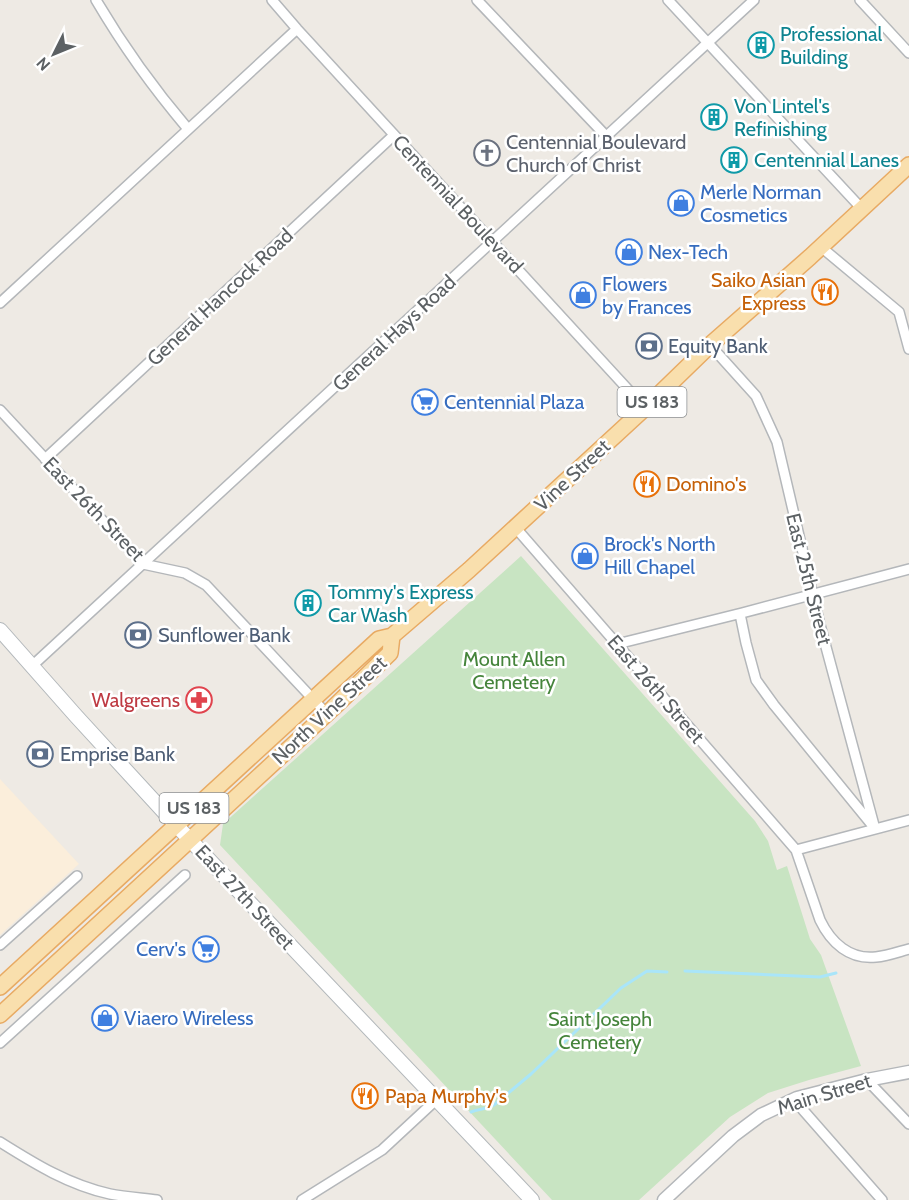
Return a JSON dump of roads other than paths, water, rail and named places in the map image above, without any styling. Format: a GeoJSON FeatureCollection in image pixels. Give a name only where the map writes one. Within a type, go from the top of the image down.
{"type":"FeatureCollection","features":[{"type":"Feature","properties":{"kind":"main road","name":"Vine Street"},"geometry":{"type":"LineString","coordinates":[[392,636],[469,570],[909,165]]}},
{"type":"Feature","properties":{"kind":"main road","name":"East 27th Street"},"geometry":{"type":"LineString","coordinates":[[0,630],[76,717],[176,825],[532,1200]]}},
{"type":"Feature","properties":{"kind":"main road","name":"North Vine Street"},"geometry":{"type":"LineString","coordinates":[[0,987],[379,639],[392,636],[390,653],[0,1015]]}},
{"type":"Feature","properties":{"kind":"street"},"geometry":{"type":"LineString","coordinates":[[96,0],[140,69],[188,129]]}},
{"type":"Feature","properties":{"kind":"street","name":"Centennial Boulevard"},"geometry":{"type":"LineString","coordinates":[[272,0],[645,408]]}},
{"type":"Feature","properties":{"kind":"street"},"geometry":{"type":"LineString","coordinates":[[477,0],[607,137]]}},
{"type":"Feature","properties":{"kind":"street"},"geometry":{"type":"LineString","coordinates":[[668,0],[862,209]]}},
{"type":"Feature","properties":{"kind":"street","name":"General Hays Road"},"geometry":{"type":"LineString","coordinates":[[32,666],[754,0]]}},
{"type":"Feature","properties":{"kind":"street"},"geometry":{"type":"LineString","coordinates":[[861,0],[909,52]]}},
{"type":"Feature","properties":{"kind":"street"},"geometry":{"type":"LineString","coordinates":[[0,303],[297,29]]}},
{"type":"Feature","properties":{"kind":"street","name":"General Hancock Road"},"geometry":{"type":"LineString","coordinates":[[45,459],[394,135]]}},
{"type":"Feature","properties":{"kind":"street"},"geometry":{"type":"LineString","coordinates":[[821,247],[904,312],[909,349]]}},
{"type":"Feature","properties":{"kind":"street","name":"East 25th Street"},"geometry":{"type":"LineString","coordinates":[[711,345],[756,396],[777,442],[822,631],[875,830]]}},
{"type":"Feature","properties":{"kind":"street","name":"East 26th Street"},"geometry":{"type":"LineString","coordinates":[[0,410],[143,564],[185,573],[206,585],[326,713]]}},
{"type":"Feature","properties":{"kind":"street","name":"East 26th Street"},"geometry":{"type":"LineString","coordinates":[[515,527],[796,850]]}},
{"type":"Feature","properties":{"kind":"street"},"geometry":{"type":"LineString","coordinates":[[617,644],[740,614],[909,568]]}},
{"type":"Feature","properties":{"kind":"street"},"geometry":{"type":"LineString","coordinates":[[740,614],[756,680],[875,830]]}},
{"type":"Feature","properties":{"kind":"street"},"geometry":{"type":"LineString","coordinates":[[909,820],[796,850],[820,920],[837,944],[856,956],[875,957],[909,949]]}},
{"type":"Feature","properties":{"kind":"street"},"geometry":{"type":"LineString","coordinates":[[0,1043],[185,874]]}},
{"type":"Feature","properties":{"kind":"street"},"geometry":{"type":"LineString","coordinates":[[0,945],[77,876]]}},
{"type":"Feature","properties":{"kind":"street","name":"Main Street"},"geometry":{"type":"LineString","coordinates":[[664,1200],[733,1136],[761,1114],[797,1098],[909,1072]]}},
{"type":"Feature","properties":{"kind":"street"},"geometry":{"type":"LineString","coordinates":[[867,1080],[909,1124]]}},
{"type":"Feature","properties":{"kind":"street"},"geometry":{"type":"LineString","coordinates":[[797,1098],[803,1110],[882,1200]]}},
{"type":"Feature","properties":{"kind":"street"},"geometry":{"type":"LineString","coordinates":[[302,1200],[382,1150],[437,1099]]}},
{"type":"Feature","properties":{"kind":"street"},"geometry":{"type":"LineString","coordinates":[[0,1142],[43,1169],[74,1183],[110,1194],[157,1200]]}},
{"type":"Feature","properties":{"kind":"waterway"},"geometry":{"type":"LineString","coordinates":[[471,1112],[494,1105],[531,1074],[621,988],[647,971],[667,972]]}},
{"type":"Feature","properties":{"kind":"waterway"},"geometry":{"type":"LineString","coordinates":[[685,971],[820,977],[836,973]]}},
{"type":"Feature","properties":{"kind":"place","name":"Professional Building"},"geometry":{"type":"Point","coordinates":[761,45]}},
{"type":"Feature","properties":{"kind":"place","name":"Von Lintel's Refinishing"},"geometry":{"type":"Point","coordinates":[714,117]}},
{"type":"Feature","properties":{"kind":"place","name":"Centennial Boulevard Church of Christ"},"geometry":{"type":"Point","coordinates":[487,153]}},
{"type":"Feature","properties":{"kind":"place","name":"Centennial Lanes"},"geometry":{"type":"Point","coordinates":[734,160]}},
{"type":"Feature","properties":{"kind":"place","name":"Merle Norman Cosmetics"},"geometry":{"type":"Point","coordinates":[681,203]}},
{"type":"Feature","properties":{"kind":"place","name":"Nex-Tech"},"geometry":{"type":"Point","coordinates":[629,252]}},
{"type":"Feature","properties":{"kind":"place","name":"Saiko Asian Express"},"geometry":{"type":"Point","coordinates":[825,292]}},
{"type":"Feature","properties":{"kind":"place","name":"Flowers by Frances"},"geometry":{"type":"Point","coordinates":[583,295]}},
{"type":"Feature","properties":{"kind":"place","name":"Equity Bank"},"geometry":{"type":"Point","coordinates":[649,346]}},
{"type":"Feature","properties":{"kind":"place","name":"Centennial Plaza"},"geometry":{"type":"Point","coordinates":[425,402]}},
{"type":"Feature","properties":{"kind":"place","name":"Domino's"},"geometry":{"type":"Point","coordinates":[647,484]}},
{"type":"Feature","properties":{"kind":"place","name":"Brock's North Hill Chapel"},"geometry":{"type":"Point","coordinates":[585,556]}},
{"type":"Feature","properties":{"kind":"place","name":"Tommy's Express Car Wash"},"geometry":{"type":"Point","coordinates":[308,603]}},
{"type":"Feature","properties":{"kind":"place","name":"Sunflower Bank"},"geometry":{"type":"Point","coordinates":[138,635]}},
{"type":"Feature","properties":{"kind":"place","name":"Walgreens"},"geometry":{"type":"Point","coordinates":[199,700]}},
{"type":"Feature","properties":{"kind":"place","name":"Emprise Bank"},"geometry":{"type":"Point","coordinates":[40,754]}},
{"type":"Feature","properties":{"kind":"place","name":"Cerv's"},"geometry":{"type":"Point","coordinates":[206,949]}},
{"type":"Feature","properties":{"kind":"place","name":"Viaero Wireless"},"geometry":{"type":"Point","coordinates":[105,1018]}},
{"type":"Feature","properties":{"kind":"place","name":"Papa Murphy's"},"geometry":{"type":"Point","coordinates":[365,1096]}},
{"type":"Feature","properties":{"kind":"park label","name":"Mount Allen Cemetery"},"geometry":{"type":"Point","coordinates":[514,670]}},
{"type":"Feature","properties":{"kind":"park label","name":"Saint Joseph Cemetery"},"geometry":{"type":"Point","coordinates":[600,1030]}}]}
